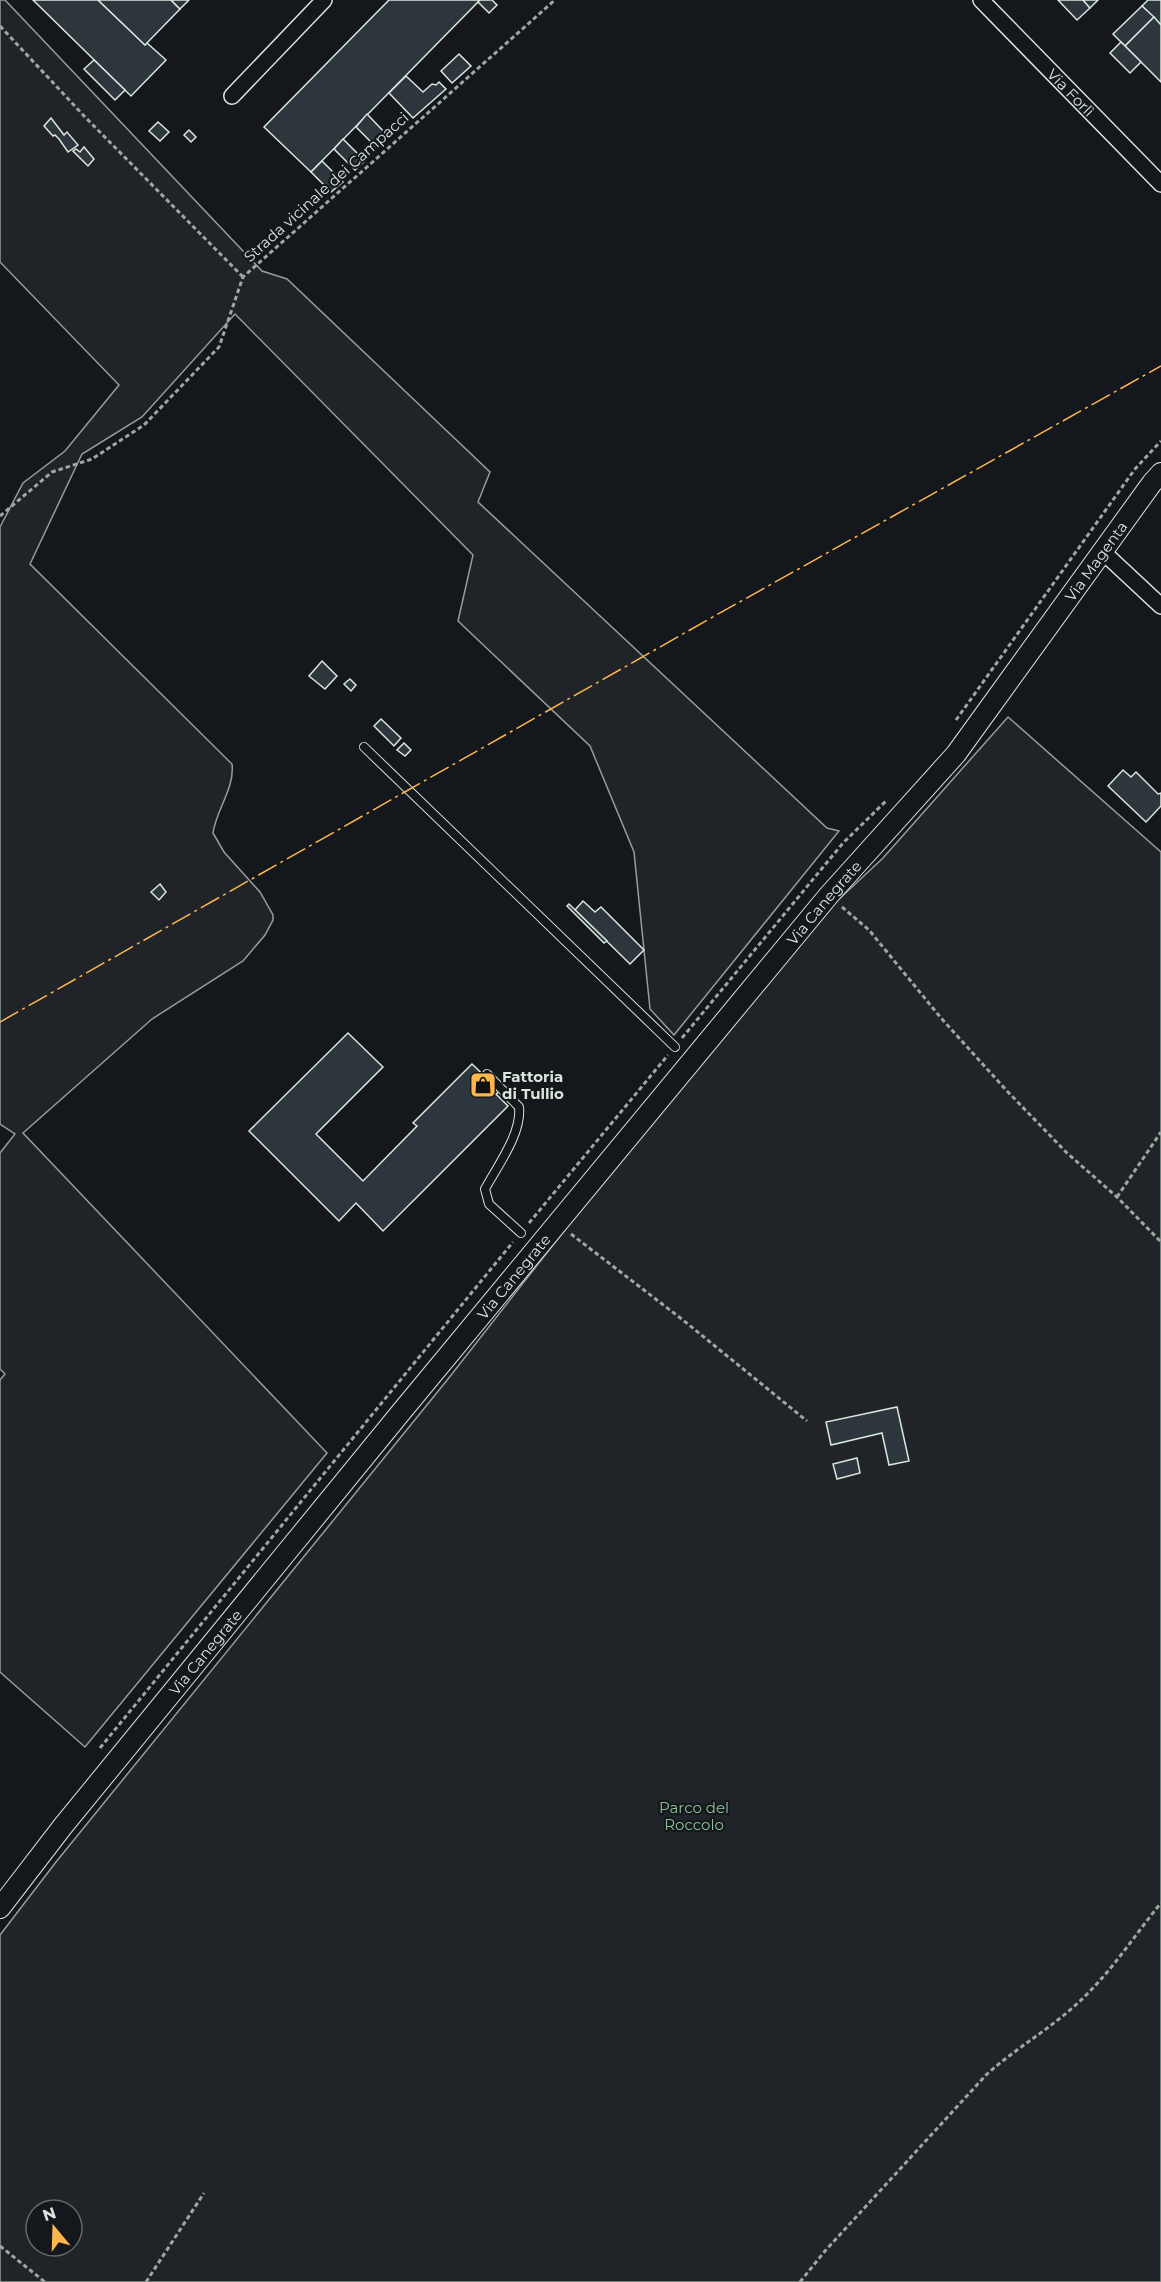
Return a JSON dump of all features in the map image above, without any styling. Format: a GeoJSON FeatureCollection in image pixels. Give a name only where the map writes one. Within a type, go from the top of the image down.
{"type":"FeatureCollection","features":[{"type":"Feature","properties":{"kind":"street"},"geometry":{"type":"LineString","coordinates":[[232,96],[324,0]]}},
{"type":"Feature","properties":{"kind":"street","name":"Via Forlì"},"geometry":{"type":"LineString","coordinates":[[981,0],[1161,184]]}},
{"type":"Feature","properties":{"kind":"street","name":"Via Magenta"},"geometry":{"type":"LineString","coordinates":[[1032,649],[1161,473]]}},
{"type":"Feature","properties":{"kind":"street"},"geometry":{"type":"LineString","coordinates":[[1102,551],[1161,606]]}},
{"type":"Feature","properties":{"kind":"street","name":"Via Canegrate"},"geometry":{"type":"LineString","coordinates":[[0,1908],[63,1826],[556,1223],[829,895],[956,754],[1032,649]]}},
{"type":"Feature","properties":{"kind":"lane"},"geometry":{"type":"LineString","coordinates":[[364,747],[675,1047]]}},
{"type":"Feature","properties":{"kind":"lane"},"geometry":{"type":"LineString","coordinates":[[487,1074],[519,1107],[520,1114],[519,1127],[486,1189],[487,1196],[489,1204],[521,1233]]}},
{"type":"Feature","properties":{"kind":"path","name":"Strada vicinale dei Campacci"},"geometry":{"type":"LineString","coordinates":[[0,516],[52,472],[92,459],[144,425],[219,347],[243,277],[555,0]]}},
{"type":"Feature","properties":{"kind":"path"},"geometry":{"type":"LineString","coordinates":[[0,26],[94,126],[243,277]]}},
{"type":"Feature","properties":{"kind":"path"},"geometry":{"type":"LineString","coordinates":[[955,722],[1135,469],[1161,441]]}},
{"type":"Feature","properties":{"kind":"path"},"geometry":{"type":"LineString","coordinates":[[96,1753],[843,843],[893,795]]}},
{"type":"Feature","properties":{"kind":"path"},"geometry":{"type":"LineString","coordinates":[[829,895],[869,930],[941,1018],[1007,1091],[1067,1153],[1118,1197],[1161,1242]]}},
{"type":"Feature","properties":{"kind":"path"},"geometry":{"type":"LineString","coordinates":[[1118,1197],[1161,1132]]}},
{"type":"Feature","properties":{"kind":"path"},"geometry":{"type":"LineString","coordinates":[[556,1223],[683,1320],[807,1420]]}},
{"type":"Feature","properties":{"kind":"path"},"geometry":{"type":"LineString","coordinates":[[800,2282],[887,2182],[986,2075],[1004,2058],[1052,2027],[1090,1992],[1161,1903]]}},
{"type":"Feature","properties":{"kind":"path"},"geometry":{"type":"LineString","coordinates":[[146,2282],[204,2193]]}},
{"type":"Feature","properties":{"kind":"path"},"geometry":{"type":"LineString","coordinates":[[0,2246],[45,2282]]}},
{"type":"Feature","properties":{"kind":"green space"},"geometry":{"type":"Polygon","coordinates":[[[0,0],[5,0],[262,271],[287,279],[490,472],[478,502],[827,828],[839,831],[674,1035],[650,1009],[634,852],[590,746],[458,621],[473,555],[235,314],[142,417],[82,454],[30,564],[232,764],[231,782],[213,833],[224,852],[260,892],[273,915],[273,920],[265,935],[243,961],[152,1019],[23,1133],[327,1453],[85,1747],[0,1672],[0,1380],[5,1374],[0,1369],[0,1153],[15,1134],[0,1124],[0,527],[23,483],[65,451],[119,385],[0,262],[0,0]]]}},
{"type":"Feature","properties":{"kind":"green space","name":"Parco del Roccolo"},"geometry":{"type":"Polygon","coordinates":[[[1008,717],[1161,852],[1161,2282],[0,2282],[0,1935],[56,1862],[448,1379],[589,1199],[836,902],[883,858],[1008,717]]]}},
{"type":"Feature","properties":{"kind":"building"},"geometry":{"type":"Polygon","coordinates":[[[33,0],[98,0],[145,45],[147,43],[166,60],[131,96],[33,0]]]}},
{"type":"Feature","properties":{"kind":"building"},"geometry":{"type":"Polygon","coordinates":[[[98,0],[171,0],[180,9],[145,45],[98,0]]]}},
{"type":"Feature","properties":{"kind":"building"},"geometry":{"type":"Polygon","coordinates":[[[171,0],[189,0],[180,9],[171,0]]]}},
{"type":"Feature","properties":{"kind":"building"},"geometry":{"type":"Polygon","coordinates":[[[389,0],[480,0],[311,172],[264,127],[389,0]]]}},
{"type":"Feature","properties":{"kind":"building"},"geometry":{"type":"Polygon","coordinates":[[[492,0],[497,5],[489,13],[478,2],[492,0]]]}},
{"type":"Feature","properties":{"kind":"building"},"geometry":{"type":"Polygon","coordinates":[[[1058,0],[1083,0],[1090,8],[1077,20],[1058,0]]]}},
{"type":"Feature","properties":{"kind":"building"},"geometry":{"type":"Polygon","coordinates":[[[1083,0],[1098,0],[1090,8],[1083,0]]]}},
{"type":"Feature","properties":{"kind":"building"},"geometry":{"type":"Polygon","coordinates":[[[1148,0],[1161,0],[1161,25],[1142,6],[1148,0]]]}},
{"type":"Feature","properties":{"kind":"building"},"geometry":{"type":"Polygon","coordinates":[[[1142,6],[1154,17],[1125,46],[1113,34],[1142,6]]]}},
{"type":"Feature","properties":{"kind":"building"},"geometry":{"type":"Polygon","coordinates":[[[1154,17],[1161,25],[1161,82],[1125,46],[1154,17]]]}},
{"type":"Feature","properties":{"kind":"building"},"geometry":{"type":"Polygon","coordinates":[[[1121,42],[1141,62],[1130,73],[1110,53],[1121,42]]]}},
{"type":"Feature","properties":{"kind":"building"},"geometry":{"type":"Polygon","coordinates":[[[459,54],[471,66],[452,83],[441,71],[459,54]]]}},
{"type":"Feature","properties":{"kind":"building"},"geometry":{"type":"Polygon","coordinates":[[[94,60],[125,90],[115,100],[84,69],[94,60]]]}},
{"type":"Feature","properties":{"kind":"building"},"geometry":{"type":"Polygon","coordinates":[[[406,76],[423,92],[432,84],[436,85],[439,82],[446,89],[413,118],[389,93],[406,76]]]}},
{"type":"Feature","properties":{"kind":"building"},"geometry":{"type":"Polygon","coordinates":[[[367,114],[388,136],[376,147],[356,127],[367,114]]]}},
{"type":"Feature","properties":{"kind":"building"},"geometry":{"type":"Polygon","coordinates":[[[51,118],[64,135],[67,132],[78,145],[68,152],[59,139],[44,126],[51,118]]]}},
{"type":"Feature","properties":{"kind":"building"},"geometry":{"type":"Polygon","coordinates":[[[158,122],[169,132],[160,141],[149,131],[158,122]]]}},
{"type":"Feature","properties":{"kind":"building"},"geometry":{"type":"Polygon","coordinates":[[[189,130],[196,137],[191,142],[184,135],[189,130]]]}},
{"type":"Feature","properties":{"kind":"building"},"geometry":{"type":"Polygon","coordinates":[[[343,139],[365,161],[355,170],[334,149],[343,139]]]}},
{"type":"Feature","properties":{"kind":"building"},"geometry":{"type":"Polygon","coordinates":[[[84,147],[94,159],[88,166],[73,151],[76,149],[80,152],[84,147]]]}},
{"type":"Feature","properties":{"kind":"building"},"geometry":{"type":"Polygon","coordinates":[[[322,161],[343,182],[331,192],[311,172],[322,161]]]}},
{"type":"Feature","properties":{"kind":"building"},"geometry":{"type":"Polygon","coordinates":[[[322,661],[337,676],[325,689],[309,676],[322,661]]]}},
{"type":"Feature","properties":{"kind":"building"},"geometry":{"type":"Polygon","coordinates":[[[350,679],[356,685],[351,691],[344,684],[350,679]]]}},
{"type":"Feature","properties":{"kind":"building"},"geometry":{"type":"Polygon","coordinates":[[[381,719],[401,738],[394,746],[374,726],[381,719]]]}},
{"type":"Feature","properties":{"kind":"building"},"geometry":{"type":"Polygon","coordinates":[[[404,743],[411,750],[405,756],[397,750],[404,743]]]}},
{"type":"Feature","properties":{"kind":"building"},"geometry":{"type":"Polygon","coordinates":[[[1123,770],[1131,777],[1136,772],[1158,794],[1161,793],[1161,806],[1146,822],[1108,786],[1123,770]]]}},
{"type":"Feature","properties":{"kind":"building"},"geometry":{"type":"Polygon","coordinates":[[[160,884],[166,892],[159,900],[151,892],[160,884]]]}},
{"type":"Feature","properties":{"kind":"building"},"geometry":{"type":"Polygon","coordinates":[[[583,901],[595,912],[601,907],[644,950],[630,964],[575,910],[583,901]]]}},
{"type":"Feature","properties":{"kind":"building"},"geometry":{"type":"Polygon","coordinates":[[[569,904],[607,941],[604,943],[567,906],[569,904]]]}},
{"type":"Feature","properties":{"kind":"building"},"geometry":{"type":"Polygon","coordinates":[[[348,1033],[383,1067],[316,1134],[363,1181],[417,1126],[413,1123],[472,1064],[500,1091],[496,1094],[508,1106],[383,1231],[356,1203],[339,1221],[249,1131],[348,1033]]]}},
{"type":"Feature","properties":{"kind":"building"},"geometry":{"type":"Polygon","coordinates":[[[897,1407],[909,1461],[889,1465],[882,1433],[831,1445],[826,1422],[897,1407]]]}},
{"type":"Feature","properties":{"kind":"building"},"geometry":{"type":"Polygon","coordinates":[[[857,1458],[860,1473],[837,1479],[833,1464],[857,1458]]]}},
{"type":"Feature","properties":{"kind":"power"},"geometry":{"type":"LineString","coordinates":[[0,1022],[711,618],[1161,366]]}},
{"type":"Feature","properties":{"kind":"place","name":"Fattoria di Tullio"},"geometry":{"type":"Point","coordinates":[483,1085]}}]}
